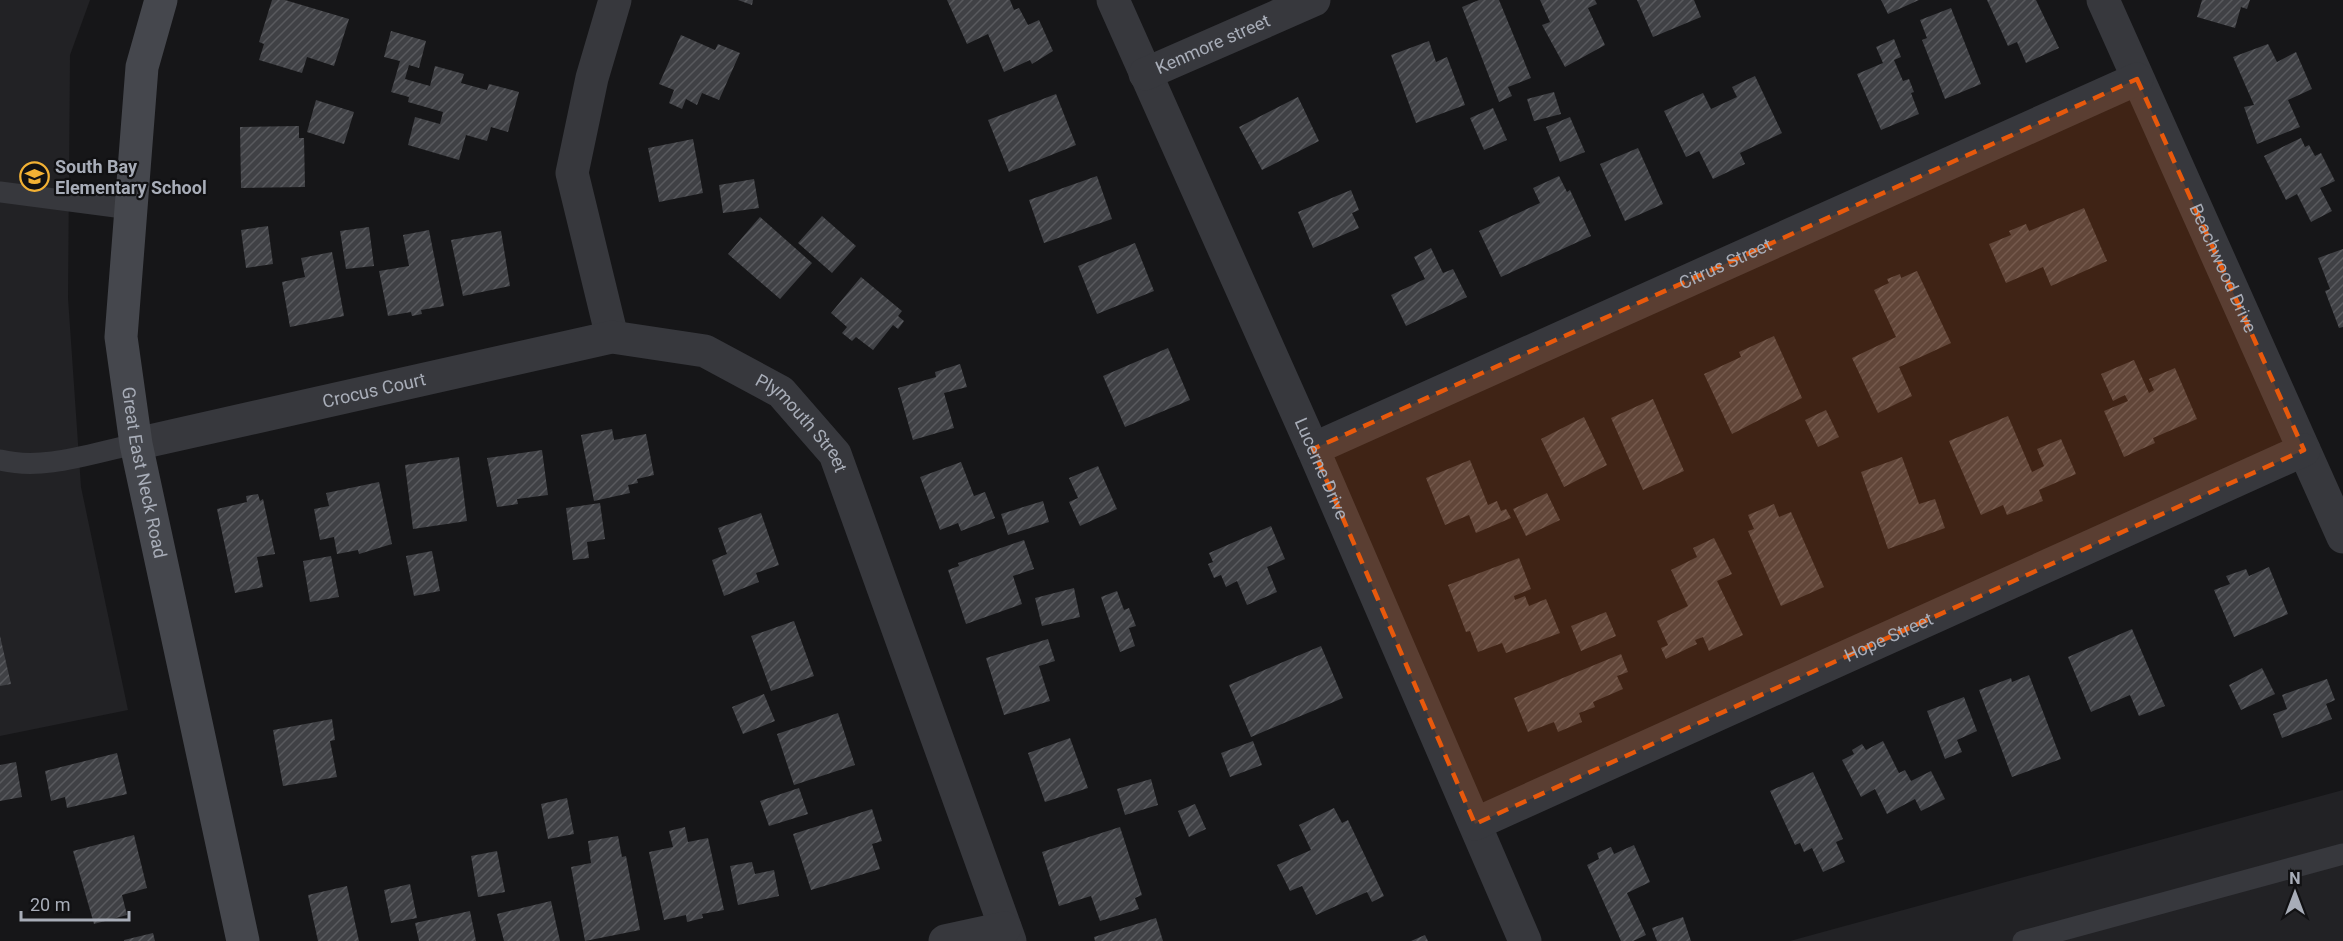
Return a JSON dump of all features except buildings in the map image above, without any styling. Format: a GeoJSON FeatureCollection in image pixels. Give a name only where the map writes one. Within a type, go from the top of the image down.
{"type":"FeatureCollection","features":[{"type":"Feature","properties":{"kind":"main road","name":"Great East Neck Road"},"geometry":{"type":"LineString","coordinates":[[161,0],[142,67],[122,337],[136,444],[243,941]]}},
{"type":"Feature","properties":{"kind":"street"},"geometry":{"type":"LineString","coordinates":[[612,337],[573,173],[592,78],[615,0]]}},
{"type":"Feature","properties":{"kind":"street","name":"Lucerne Drive"},"geometry":{"type":"LineString","coordinates":[[1113,0],[1313,449],[1525,941]]}},
{"type":"Feature","properties":{"kind":"street","name":"Kenmore street"},"geometry":{"type":"LineString","coordinates":[[1145,74],[1314,0]]}},
{"type":"Feature","properties":{"kind":"street","name":"Beachwood Drive"},"geometry":{"type":"LineString","coordinates":[[2103,0],[2343,537]]}},
{"type":"Feature","properties":{"kind":"street","name":"Citrus Street"},"geometry":{"type":"LineString","coordinates":[[1313,449],[2137,79]]}},
{"type":"Feature","properties":{"kind":"street","name":"Crocus Court"},"geometry":{"type":"LineString","coordinates":[[136,444],[612,337]]}},
{"type":"Feature","properties":{"kind":"street","name":"Plymouth Street"},"geometry":{"type":"LineString","coordinates":[[612,337],[705,351],[781,392],[835,454],[1008,934]]}},
{"type":"Feature","properties":{"kind":"street","name":"Hope Street"},"geometry":{"type":"LineString","coordinates":[[1476,824],[2304,450]]}},
{"type":"Feature","properties":{"kind":"street"},"geometry":{"type":"LineString","coordinates":[[945,941],[1008,934]]}},
{"type":"Feature","properties":{"kind":"lane"},"geometry":{"type":"LineString","coordinates":[[0,192],[131,209]]}},
{"type":"Feature","properties":{"kind":"lane"},"geometry":{"type":"LineString","coordinates":[[0,460],[20,465],[39,464],[136,444]]}},
{"type":"Feature","properties":{"kind":"lane"},"geometry":{"type":"LineString","coordinates":[[2023,941],[2343,854]]}},
{"type":"Feature","properties":{"kind":"highlighted area"},"geometry":{"type":"Polygon","coordinates":[[[2137,79],[2304,450],[1475,824],[1313,449],[2137,79]]]}},
{"type":"Feature","properties":{"kind":"shaded area"},"geometry":{"type":"Polygon","coordinates":[[[0,0],[90,0],[70,55],[68,298],[81,487],[128,710],[0,736],[0,0]]]}},
{"type":"Feature","properties":{"kind":"shaded area"},"geometry":{"type":"Polygon","coordinates":[[[2343,790],[2343,941],[1790,941],[2343,790]]]}},
{"type":"Feature","properties":{"kind":"place","name":"South Bay Elementary School"},"geometry":{"type":"Point","coordinates":[34,177]}}]}
